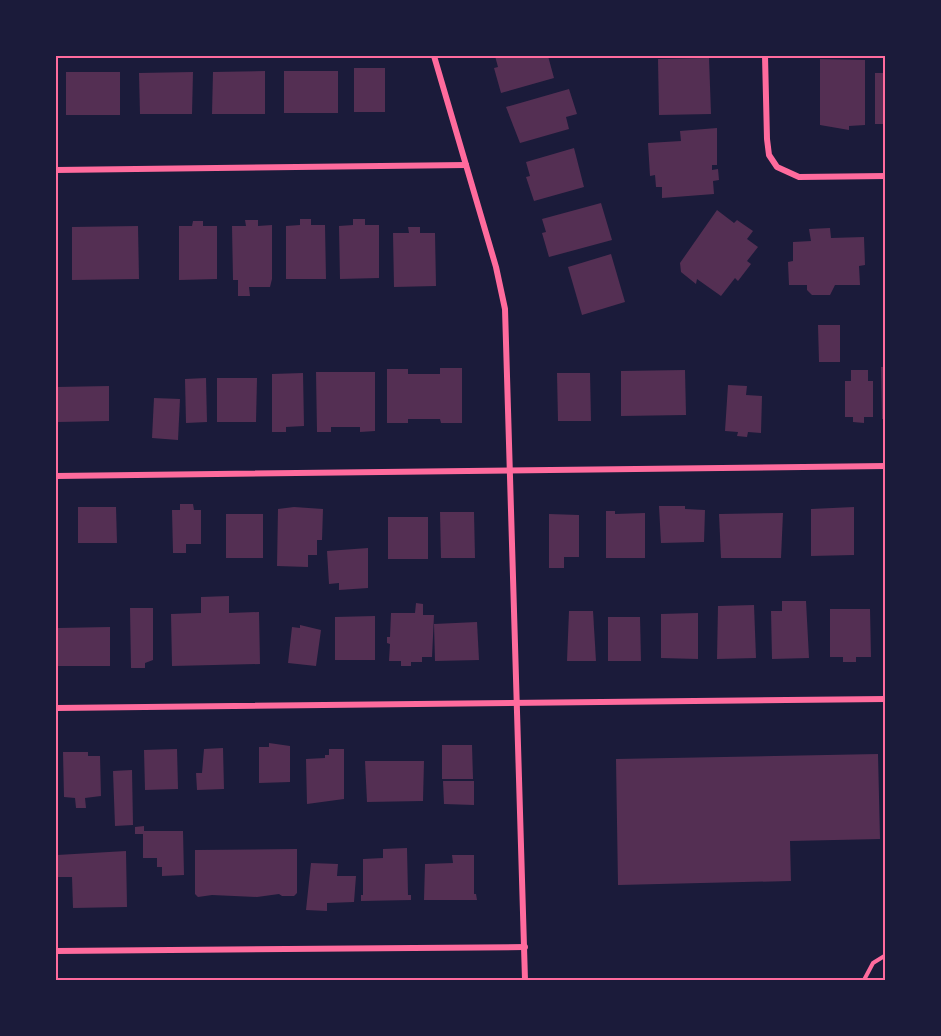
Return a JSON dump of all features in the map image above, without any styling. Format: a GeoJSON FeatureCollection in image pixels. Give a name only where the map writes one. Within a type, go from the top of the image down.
{"type":"FeatureCollection","features":[{"type":"Feature","properties":{"kind":"street"},"geometry":{"type":"LineString","coordinates":[[434,56],[502,286],[508,351],[512,470],[525,981]]}},
{"type":"Feature","properties":{"kind":"street"},"geometry":{"type":"LineString","coordinates":[[765,56],[767,139],[769,155],[777,167],[799,177],[885,176]]}},
{"type":"Feature","properties":{"kind":"street"},"geometry":{"type":"LineString","coordinates":[[56,170],[466,165]]}},
{"type":"Feature","properties":{"kind":"street"},"geometry":{"type":"LineString","coordinates":[[56,476],[885,466]]}},
{"type":"Feature","properties":{"kind":"street"},"geometry":{"type":"LineString","coordinates":[[56,708],[885,699]]}},
{"type":"Feature","properties":{"kind":"street"},"geometry":{"type":"LineString","coordinates":[[56,951],[525,948]]}},
{"type":"Feature","properties":{"kind":"path"},"geometry":{"type":"LineString","coordinates":[[864,981],[873,963],[885,955]]}},
{"type":"Feature","properties":{"kind":"building"},"geometry":{"type":"Polygon","coordinates":[[[495,56],[548,56],[554,78],[501,93],[494,68],[498,67],[495,56]]]}},
{"type":"Feature","properties":{"kind":"building"},"geometry":{"type":"Polygon","coordinates":[[[709,58],[711,114],[659,115],[658,59],[709,58]]]}},
{"type":"Feature","properties":{"kind":"building"},"geometry":{"type":"Polygon","coordinates":[[[820,59],[865,60],[865,125],[849,126],[849,130],[820,125],[820,59]]]}},
{"type":"Feature","properties":{"kind":"building"},"geometry":{"type":"Polygon","coordinates":[[[354,68],[385,68],[385,112],[354,112],[354,68]]]}},
{"type":"Feature","properties":{"kind":"building"},"geometry":{"type":"Polygon","coordinates":[[[265,71],[265,114],[212,114],[213,72],[265,71]]]}},
{"type":"Feature","properties":{"kind":"building"},"geometry":{"type":"Polygon","coordinates":[[[284,71],[338,71],[338,113],[284,113],[284,71]]]}},
{"type":"Feature","properties":{"kind":"building"},"geometry":{"type":"Polygon","coordinates":[[[66,72],[120,72],[120,115],[66,115],[66,72]]]}},
{"type":"Feature","properties":{"kind":"building"},"geometry":{"type":"Polygon","coordinates":[[[193,72],[192,114],[140,114],[139,73],[193,72]]]}},
{"type":"Feature","properties":{"kind":"building"},"geometry":{"type":"Polygon","coordinates":[[[875,73],[886,73],[886,124],[875,124],[875,73]]]}},
{"type":"Feature","properties":{"kind":"building"},"geometry":{"type":"Polygon","coordinates":[[[569,89],[577,114],[566,117],[569,129],[520,143],[506,107],[569,89]]]}},
{"type":"Feature","properties":{"kind":"building"},"geometry":{"type":"Polygon","coordinates":[[[717,128],[717,165],[712,165],[712,170],[718,169],[719,180],[713,181],[714,194],[662,198],[662,187],[656,187],[655,175],[650,176],[648,143],[681,141],[680,131],[717,128]]]}},
{"type":"Feature","properties":{"kind":"building"},"geometry":{"type":"Polygon","coordinates":[[[574,148],[584,187],[534,201],[526,177],[530,176],[526,162],[574,148]]]}},
{"type":"Feature","properties":{"kind":"building"},"geometry":{"type":"Polygon","coordinates":[[[601,203],[612,240],[549,257],[542,233],[546,232],[542,219],[601,203]]]}},
{"type":"Feature","properties":{"kind":"building"},"geometry":{"type":"Polygon","coordinates":[[[717,210],[734,223],[737,220],[753,231],[747,239],[758,247],[747,261],[751,264],[738,281],[735,278],[721,296],[697,279],[696,284],[681,272],[680,263],[717,210]]]}},
{"type":"Feature","properties":{"kind":"building"},"geometry":{"type":"Polygon","coordinates":[[[300,219],[311,219],[311,225],[325,225],[326,279],[286,279],[286,226],[300,225],[300,219]]]}},
{"type":"Feature","properties":{"kind":"building"},"geometry":{"type":"Polygon","coordinates":[[[353,219],[365,219],[365,225],[379,225],[379,278],[340,279],[339,226],[353,225],[353,219]]]}},
{"type":"Feature","properties":{"kind":"building"},"geometry":{"type":"Polygon","coordinates":[[[245,220],[258,220],[258,226],[272,225],[272,279],[270,287],[249,287],[250,296],[238,296],[238,280],[233,280],[232,226],[246,226],[245,220]]]}},
{"type":"Feature","properties":{"kind":"building"},"geometry":{"type":"Polygon","coordinates":[[[193,221],[203,221],[203,226],[217,226],[217,279],[179,280],[179,226],[192,226],[193,221]]]}},
{"type":"Feature","properties":{"kind":"building"},"geometry":{"type":"Polygon","coordinates":[[[138,226],[139,279],[72,280],[72,227],[138,226]]]}},
{"type":"Feature","properties":{"kind":"building"},"geometry":{"type":"Polygon","coordinates":[[[408,227],[420,227],[420,233],[435,233],[436,286],[394,287],[393,233],[409,233],[408,227]]]}},
{"type":"Feature","properties":{"kind":"building"},"geometry":{"type":"Polygon","coordinates":[[[830,228],[831,238],[864,237],[865,265],[859,266],[860,285],[835,285],[830,295],[812,295],[807,290],[807,285],[789,285],[788,262],[793,261],[793,242],[811,241],[809,229],[830,228]]]}},
{"type":"Feature","properties":{"kind":"building"},"geometry":{"type":"Polygon","coordinates":[[[611,254],[625,302],[582,315],[568,267],[611,254]]]}},
{"type":"Feature","properties":{"kind":"building"},"geometry":{"type":"Polygon","coordinates":[[[818,325],[840,325],[840,362],[819,362],[818,325]]]}},
{"type":"Feature","properties":{"kind":"building"},"geometry":{"type":"Polygon","coordinates":[[[881,367],[886,367],[886,419],[882,419],[881,367]]]}},
{"type":"Feature","properties":{"kind":"building"},"geometry":{"type":"Polygon","coordinates":[[[440,368],[462,368],[462,423],[441,423],[440,419],[408,419],[408,423],[387,423],[387,369],[408,369],[408,374],[440,374],[440,368]]]}},
{"type":"Feature","properties":{"kind":"building"},"geometry":{"type":"Polygon","coordinates":[[[685,370],[686,415],[621,416],[621,371],[685,370]]]}},
{"type":"Feature","properties":{"kind":"building"},"geometry":{"type":"Polygon","coordinates":[[[851,370],[868,370],[868,381],[873,381],[873,417],[864,417],[864,423],[853,422],[853,417],[845,417],[845,381],[851,381],[851,370]]]}},
{"type":"Feature","properties":{"kind":"building"},"geometry":{"type":"Polygon","coordinates":[[[316,372],[375,372],[375,431],[360,432],[360,427],[331,427],[331,432],[317,432],[316,372]]]}},
{"type":"Feature","properties":{"kind":"building"},"geometry":{"type":"Polygon","coordinates":[[[303,373],[304,426],[286,427],[286,432],[272,432],[272,374],[303,373]]]}},
{"type":"Feature","properties":{"kind":"building"},"geometry":{"type":"Polygon","coordinates":[[[557,373],[590,373],[591,421],[558,421],[557,373]]]}},
{"type":"Feature","properties":{"kind":"building"},"geometry":{"type":"Polygon","coordinates":[[[206,378],[207,422],[186,423],[185,379],[206,378]]]}},
{"type":"Feature","properties":{"kind":"building"},"geometry":{"type":"Polygon","coordinates":[[[217,378],[257,378],[256,422],[217,422],[217,378]]]}},
{"type":"Feature","properties":{"kind":"building"},"geometry":{"type":"Polygon","coordinates":[[[728,385],[747,386],[746,395],[762,396],[761,433],[748,432],[747,437],[737,436],[738,432],[725,431],[728,385]]]}},
{"type":"Feature","properties":{"kind":"building"},"geometry":{"type":"Polygon","coordinates":[[[109,386],[109,421],[58,422],[57,387],[109,386]]]}},
{"type":"Feature","properties":{"kind":"building"},"geometry":{"type":"Polygon","coordinates":[[[154,398],[180,399],[178,440],[152,438],[154,398]]]}},
{"type":"Feature","properties":{"kind":"building"},"geometry":{"type":"Polygon","coordinates":[[[180,504],[193,504],[194,510],[201,510],[201,544],[186,544],[186,553],[173,553],[172,510],[180,510],[180,504]]]}},
{"type":"Feature","properties":{"kind":"building"},"geometry":{"type":"Polygon","coordinates":[[[659,506],[685,506],[685,509],[705,510],[704,542],[661,543],[659,506]]]}},
{"type":"Feature","properties":{"kind":"building"},"geometry":{"type":"Polygon","coordinates":[[[78,507],[116,507],[117,543],[78,543],[78,507]]]}},
{"type":"Feature","properties":{"kind":"building"},"geometry":{"type":"Polygon","coordinates":[[[294,507],[323,509],[322,540],[317,540],[317,555],[308,555],[308,567],[277,566],[278,509],[294,507]]]}},
{"type":"Feature","properties":{"kind":"building"},"geometry":{"type":"Polygon","coordinates":[[[854,507],[854,555],[811,556],[811,509],[854,507]]]}},
{"type":"Feature","properties":{"kind":"building"},"geometry":{"type":"Polygon","coordinates":[[[606,511],[615,511],[615,514],[645,513],[645,558],[606,558],[606,511]]]}},
{"type":"Feature","properties":{"kind":"building"},"geometry":{"type":"Polygon","coordinates":[[[440,512],[474,512],[475,558],[441,558],[440,512]]]}},
{"type":"Feature","properties":{"kind":"building"},"geometry":{"type":"Polygon","coordinates":[[[783,513],[781,558],[721,558],[719,514],[783,513]]]}},
{"type":"Feature","properties":{"kind":"building"},"geometry":{"type":"Polygon","coordinates":[[[226,514],[263,514],[263,558],[226,558],[226,514]]]}},
{"type":"Feature","properties":{"kind":"building"},"geometry":{"type":"Polygon","coordinates":[[[549,514],[579,515],[579,557],[564,557],[564,568],[549,568],[549,514]]]}},
{"type":"Feature","properties":{"kind":"building"},"geometry":{"type":"Polygon","coordinates":[[[388,517],[428,517],[428,559],[388,559],[388,517]]]}},
{"type":"Feature","properties":{"kind":"building"},"geometry":{"type":"Polygon","coordinates":[[[368,548],[368,588],[339,590],[339,583],[329,584],[327,551],[368,548]]]}},
{"type":"Feature","properties":{"kind":"building"},"geometry":{"type":"Polygon","coordinates":[[[229,596],[229,613],[259,612],[260,664],[172,666],[171,614],[201,613],[201,597],[229,596]]]}},
{"type":"Feature","properties":{"kind":"building"},"geometry":{"type":"Polygon","coordinates":[[[782,601],[806,601],[809,658],[772,659],[771,611],[782,611],[782,601]]]}},
{"type":"Feature","properties":{"kind":"building"},"geometry":{"type":"Polygon","coordinates":[[[416,603],[423,604],[423,615],[434,615],[432,657],[422,657],[422,662],[411,662],[411,666],[401,666],[401,661],[389,661],[390,644],[387,643],[387,637],[390,637],[391,613],[415,613],[416,603]]]}},
{"type":"Feature","properties":{"kind":"building"},"geometry":{"type":"Polygon","coordinates":[[[754,605],[756,658],[717,659],[718,606],[754,605]]]}},
{"type":"Feature","properties":{"kind":"building"},"geometry":{"type":"Polygon","coordinates":[[[130,608],[153,608],[153,660],[145,663],[145,668],[131,668],[130,608]]]}},
{"type":"Feature","properties":{"kind":"building"},"geometry":{"type":"Polygon","coordinates":[[[830,609],[870,609],[871,657],[856,657],[856,662],[843,662],[843,657],[830,657],[830,609]]]}},
{"type":"Feature","properties":{"kind":"building"},"geometry":{"type":"Polygon","coordinates":[[[569,611],[593,611],[596,661],[567,661],[569,611]]]}},
{"type":"Feature","properties":{"kind":"building"},"geometry":{"type":"Polygon","coordinates":[[[698,613],[698,659],[661,658],[661,614],[698,613]]]}},
{"type":"Feature","properties":{"kind":"building"},"geometry":{"type":"Polygon","coordinates":[[[375,616],[375,660],[335,660],[335,617],[375,616]]]}},
{"type":"Feature","properties":{"kind":"building"},"geometry":{"type":"Polygon","coordinates":[[[608,617],[640,617],[641,661],[608,661],[608,617]]]}},
{"type":"Feature","properties":{"kind":"building"},"geometry":{"type":"Polygon","coordinates":[[[477,622],[479,660],[435,661],[434,624],[477,622]]]}},
{"type":"Feature","properties":{"kind":"building"},"geometry":{"type":"Polygon","coordinates":[[[300,625],[321,630],[316,666],[288,663],[292,627],[300,628],[300,625]]]}},
{"type":"Feature","properties":{"kind":"building"},"geometry":{"type":"Polygon","coordinates":[[[110,627],[110,666],[58,666],[58,628],[110,627]]]}},
{"type":"Feature","properties":{"kind":"building"},"geometry":{"type":"Polygon","coordinates":[[[269,743],[290,746],[290,782],[259,783],[259,747],[269,747],[269,743]]]}},
{"type":"Feature","properties":{"kind":"building"},"geometry":{"type":"Polygon","coordinates":[[[442,745],[472,745],[473,779],[442,779],[442,745]]]}},
{"type":"Feature","properties":{"kind":"building"},"geometry":{"type":"Polygon","coordinates":[[[223,748],[224,789],[197,790],[196,773],[202,773],[204,749],[223,748]]]}},
{"type":"Feature","properties":{"kind":"building"},"geometry":{"type":"Polygon","coordinates":[[[177,749],[178,789],[145,790],[144,750],[177,749]]]}},
{"type":"Feature","properties":{"kind":"building"},"geometry":{"type":"Polygon","coordinates":[[[329,749],[344,749],[344,799],[307,804],[306,759],[325,758],[325,755],[329,755],[329,749]]]}},
{"type":"Feature","properties":{"kind":"building"},"geometry":{"type":"Polygon","coordinates":[[[63,752],[88,752],[88,756],[100,756],[101,796],[85,798],[86,808],[76,808],[75,798],[64,797],[63,752]]]}},
{"type":"Feature","properties":{"kind":"building"},"geometry":{"type":"Polygon","coordinates":[[[878,754],[880,839],[790,841],[791,881],[618,885],[616,759],[878,754]]]}},
{"type":"Feature","properties":{"kind":"building"},"geometry":{"type":"Polygon","coordinates":[[[365,761],[424,761],[423,801],[367,802],[365,761]]]}},
{"type":"Feature","properties":{"kind":"building"},"geometry":{"type":"Polygon","coordinates":[[[132,770],[133,825],[115,826],[113,771],[132,770]]]}},
{"type":"Feature","properties":{"kind":"building"},"geometry":{"type":"Polygon","coordinates":[[[443,781],[474,781],[474,805],[444,804],[443,781]]]}},
{"type":"Feature","properties":{"kind":"building"},"geometry":{"type":"Polygon","coordinates":[[[144,826],[144,831],[183,831],[184,875],[162,876],[162,867],[157,867],[157,858],[143,858],[143,834],[135,834],[135,827],[144,826]]]}},
{"type":"Feature","properties":{"kind":"building"},"geometry":{"type":"Polygon","coordinates":[[[407,848],[408,895],[411,895],[411,900],[361,901],[363,859],[383,858],[383,849],[407,848]]]}},
{"type":"Feature","properties":{"kind":"building"},"geometry":{"type":"Polygon","coordinates":[[[297,849],[297,893],[294,896],[279,894],[257,897],[212,895],[198,897],[195,894],[195,850],[297,849]]]}},
{"type":"Feature","properties":{"kind":"building"},"geometry":{"type":"Polygon","coordinates":[[[126,851],[127,907],[73,908],[72,877],[57,877],[57,855],[126,851]]]}},
{"type":"Feature","properties":{"kind":"building"},"geometry":{"type":"Polygon","coordinates":[[[452,855],[474,855],[474,894],[477,900],[424,900],[425,864],[453,863],[452,855]]]}},
{"type":"Feature","properties":{"kind":"building"},"geometry":{"type":"Polygon","coordinates":[[[311,863],[338,864],[337,876],[356,876],[354,902],[327,903],[327,911],[306,910],[311,863]]]}}]}
